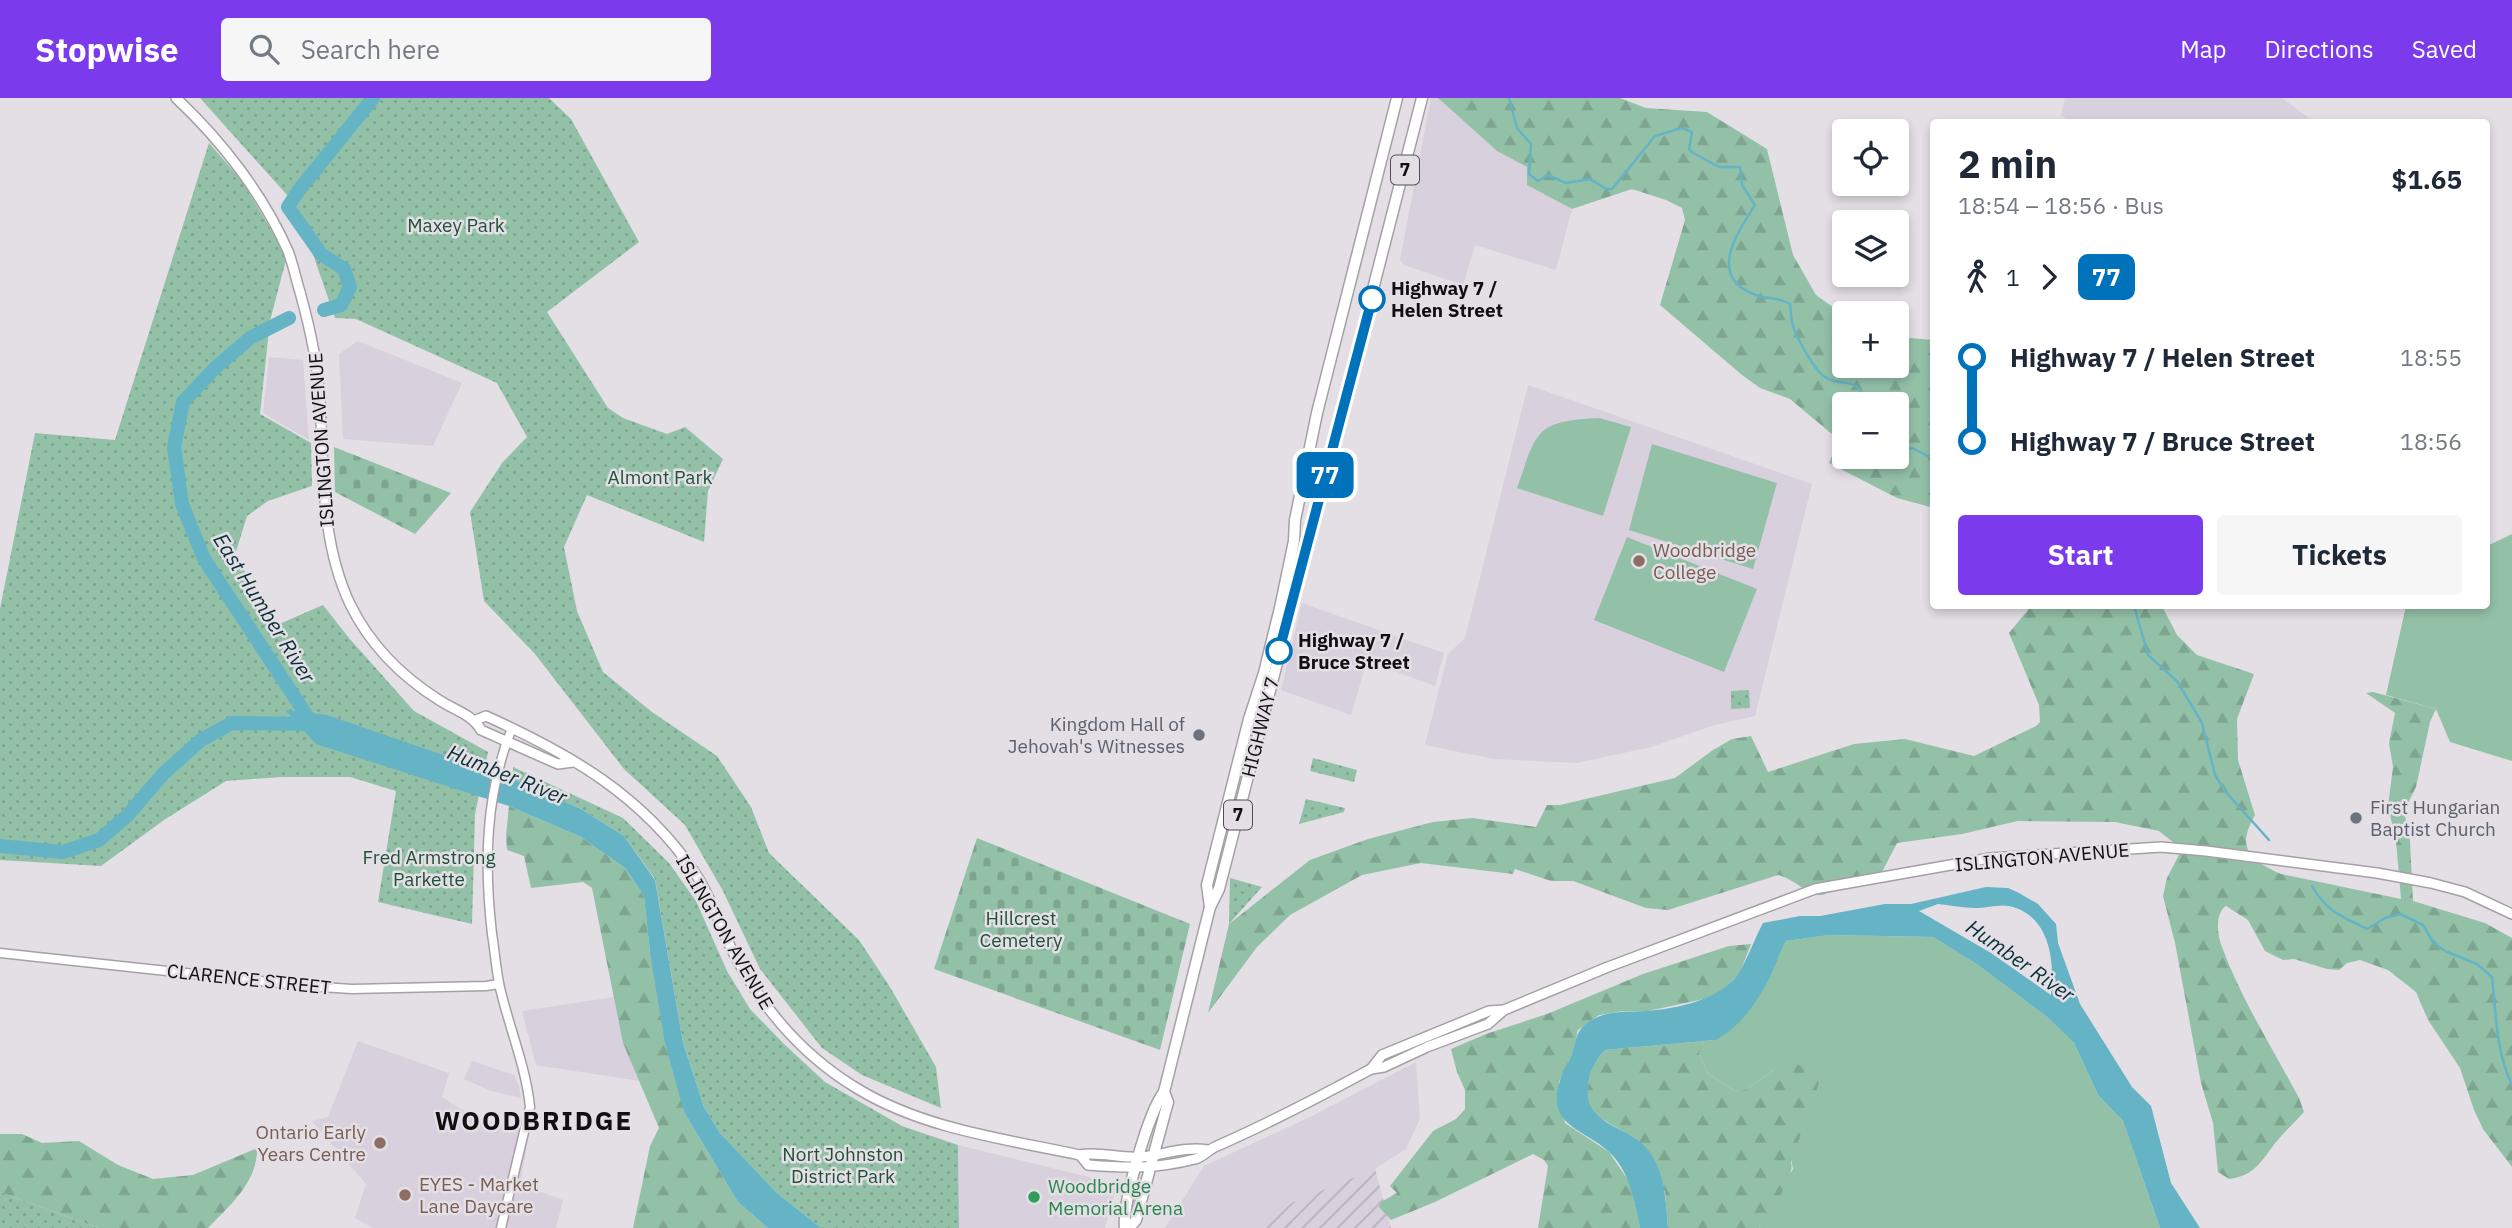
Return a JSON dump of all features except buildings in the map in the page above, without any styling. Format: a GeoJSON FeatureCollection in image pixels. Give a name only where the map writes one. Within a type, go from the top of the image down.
{"type":"FeatureCollection","features":[{"type":"Feature","properties":{"kind":"main road","name":"ISLINGTON AVENUE"},"geometry":{"type":"LineString","coordinates":[[176,98],[233,161],[266,211],[289,253],[314,343],[328,533],[335,567],[350,603],[372,640],[398,669],[441,702],[476,720],[481,730],[558,764],[573,762]]}},
{"type":"Feature","properties":{"kind":"main road","name":"HIGHWAY 7"},"geometry":{"type":"LineString","coordinates":[[1210,907],[1207,885],[1248,719],[1274,634],[1317,413],[1397,98]]}},
{"type":"Feature","properties":{"kind":"main road","name":"HIGHWAY 7"},"geometry":{"type":"LineString","coordinates":[[1164,1092],[1168,1102],[1151,1168],[1136,1220],[1127,1228],[1124,1214],[1135,1169],[1157,1101],[1164,1092],[1210,907],[1219,889],[1422,98]]}},
{"type":"Feature","properties":{"kind":"main road","name":"ISLINGTON AVENUE"},"geometry":{"type":"LineString","coordinates":[[476,720],[486,716],[562,752],[616,789],[648,816],[672,842],[707,893],[730,946],[782,1028],[828,1069],[857,1089],[897,1110],[972,1132],[1080,1156],[1092,1153],[1138,1158],[1194,1147],[1208,1150]]}},
{"type":"Feature","properties":{"kind":"main road","name":"ISLINGTON AVENUE"},"geometry":{"type":"LineString","coordinates":[[1080,1156],[1088,1165],[1135,1169],[1199,1158],[1208,1150],[1258,1128],[1371,1069],[1382,1055],[1489,1011],[1504,1010],[1608,967],[1815,889],[1990,858],[2161,847],[2206,851],[2395,876],[2465,892],[2512,914]]}},
{"type":"Feature","properties":{"kind":"street"},"geometry":{"type":"LineString","coordinates":[[501,1228],[530,1107],[527,1086],[499,984],[486,864],[489,816],[500,761],[512,728]]}},
{"type":"Feature","properties":{"kind":"street","name":"CLARENCE STREET"},"geometry":{"type":"LineString","coordinates":[[0,953],[329,988],[499,984]]}},
{"type":"Feature","properties":{"kind":"shaded area"},"geometry":{"type":"Polygon","coordinates":[[[1431,98],[1438,98],[1497,151],[1527,167],[1527,185],[1572,209],[1556,270],[1475,245],[1463,285],[1404,265],[1400,260],[1431,98]]]}},
{"type":"Feature","properties":{"kind":"shaded area"},"geometry":{"type":"Polygon","coordinates":[[[2065,98],[2282,98],[2309,118],[2066,119],[2061,115],[2065,98]]]}},
{"type":"Feature","properties":{"kind":"shaded area"},"geometry":{"type":"Polygon","coordinates":[[[358,341],[462,383],[433,446],[343,439],[339,354],[358,341]]]}},
{"type":"Feature","properties":{"kind":"shaded area"},"geometry":{"type":"Polygon","coordinates":[[[269,357],[303,360],[309,440],[263,413],[269,357]]]}},
{"type":"Feature","properties":{"kind":"shaded area","name":"Woodbridge College"},"geometry":{"type":"Polygon","coordinates":[[[1528,385],[1812,484],[1755,716],[1715,725],[1651,747],[1577,763],[1494,759],[1425,745],[1448,654],[1465,638],[1528,385]]]}},
{"type":"Feature","properties":{"kind":"shaded area"},"geometry":{"type":"Polygon","coordinates":[[[1302,603],[1444,653],[1435,686],[1367,661],[1351,715],[1281,690],[1302,603]]]}},
{"type":"Feature","properties":{"kind":"shaded area"},"geometry":{"type":"Polygon","coordinates":[[[614,997],[623,1043],[639,1081],[536,1065],[522,1011],[614,997]]]}},
{"type":"Feature","properties":{"kind":"shaded area"},"geometry":{"type":"Polygon","coordinates":[[[358,1041],[449,1073],[442,1097],[467,1113],[516,1131],[534,1107],[520,1184],[563,1200],[556,1228],[373,1228],[355,1218],[366,1184],[312,1121],[328,1117],[358,1041]]]}},
{"type":"Feature","properties":{"kind":"shaded area"},"geometry":{"type":"Polygon","coordinates":[[[472,1061],[514,1075],[521,1098],[491,1091],[464,1079],[472,1061]]]}},
{"type":"Feature","properties":{"kind":"shaded area"},"geometry":{"type":"Polygon","coordinates":[[[1416,1062],[1420,1119],[1406,1149],[1375,1169],[1293,1202],[1257,1228],[1165,1228],[1204,1166],[1308,1118],[1416,1062]]]}},
{"type":"Feature","properties":{"kind":"shaded area"},"geometry":{"type":"Polygon","coordinates":[[[958,1145],[1117,1184],[1105,1228],[959,1228],[958,1145]]]}},
{"type":"Feature","properties":{"kind":"shaded area"},"geometry":{"type":"Polygon","coordinates":[[[1375,1169],[1391,1228],[1257,1228],[1293,1202],[1375,1169]]]}},
{"type":"Feature","properties":{"kind":"green space","name":"Maxey Park"},"geometry":{"type":"Polygon","coordinates":[[[200,98],[549,98],[571,119],[639,242],[547,312],[608,408],[623,418],[667,434],[685,427],[723,459],[708,491],[704,542],[587,495],[564,547],[577,611],[603,672],[652,712],[717,756],[751,807],[769,853],[859,940],[890,987],[936,1067],[941,1108],[862,1075],[822,1048],[760,969],[723,891],[685,825],[624,769],[535,654],[484,601],[470,512],[502,463],[527,437],[497,383],[356,319],[335,318],[296,205],[200,98]]]}},
{"type":"Feature","properties":{"kind":"green space"},"geometry":{"type":"Polygon","coordinates":[[[1438,98],[1620,98],[1646,108],[1707,112],[1767,149],[1793,255],[1816,295],[1832,306],[1832,378],[1909,378],[1909,338],[1930,340],[1930,507],[1897,498],[1841,469],[1909,469],[1909,392],[1832,392],[1832,434],[1790,399],[1760,388],[1742,375],[1660,305],[1685,220],[1682,208],[1632,189],[1572,209],[1527,185],[1527,167],[1497,151],[1438,98]]]}},
{"type":"Feature","properties":{"kind":"green space","name":"Fred Armstrong Parkette"},"geometry":{"type":"Polygon","coordinates":[[[209,143],[242,181],[287,256],[270,321],[260,414],[311,443],[312,486],[268,501],[247,516],[235,555],[277,625],[323,605],[414,711],[488,752],[475,814],[472,924],[378,902],[396,791],[350,777],[282,777],[226,781],[164,820],[101,866],[0,860],[0,609],[35,433],[115,440],[209,143]]]}},
{"type":"Feature","properties":{"kind":"green space"},"geometry":{"type":"Polygon","coordinates":[[[1599,418],[1631,427],[1603,516],[1517,488],[1529,454],[1541,433],[1562,422],[1599,418]]]}},
{"type":"Feature","properties":{"kind":"green space"},"geometry":{"type":"Polygon","coordinates":[[[1652,444],[1777,483],[1753,569],[1629,530],[1652,444]]]}},
{"type":"Feature","properties":{"kind":"green space"},"geometry":{"type":"Polygon","coordinates":[[[334,447],[451,493],[415,534],[335,492],[334,447]]]}},
{"type":"Feature","properties":{"kind":"green space"},"geometry":{"type":"Polygon","coordinates":[[[2512,534],[2512,761],[2450,742],[2436,709],[2386,695],[2405,609],[2490,609],[2490,545],[2512,534]]]}},
{"type":"Feature","properties":{"kind":"green space"},"geometry":{"type":"Polygon","coordinates":[[[1627,537],[1757,589],[1724,672],[1594,620],[1627,537]]]}},
{"type":"Feature","properties":{"kind":"green space"},"geometry":{"type":"Polygon","coordinates":[[[2164,609],[2177,635],[2197,655],[2254,674],[2237,719],[2238,760],[2255,815],[2249,826],[2246,844],[2249,852],[2261,864],[2281,874],[2401,899],[2396,841],[2388,806],[2393,767],[2389,743],[2395,713],[2366,693],[2373,692],[2436,709],[2430,722],[2416,787],[2404,811],[2410,841],[2413,901],[2485,923],[2512,938],[2512,1167],[2483,1129],[2460,1068],[2428,1020],[2416,992],[2388,970],[2360,960],[2347,963],[2339,970],[2294,959],[2283,960],[2265,951],[2248,920],[2226,906],[2222,909],[2218,925],[2222,947],[2248,1005],[2304,1112],[2252,1171],[2229,1179],[2218,1172],[2213,1123],[2201,1083],[2175,943],[2163,896],[2167,878],[2182,849],[2159,831],[2115,822],[2018,821],[1962,834],[1897,843],[1881,874],[1822,895],[1810,892],[1778,875],[1668,910],[1646,908],[1573,881],[1551,881],[1515,869],[1513,874],[1421,863],[1362,875],[1290,915],[1257,947],[1208,1013],[1229,924],[1310,860],[1368,839],[1433,822],[1472,818],[1536,827],[1547,805],[1560,805],[1675,778],[1732,739],[1751,736],[1768,772],[1854,744],[1905,739],[1974,756],[2036,726],[2040,722],[2039,705],[2009,633],[2028,610],[2164,609]]]}},
{"type":"Feature","properties":{"kind":"green space"},"geometry":{"type":"Polygon","coordinates":[[[1749,690],[1750,708],[1731,709],[1731,691],[1749,690]]]}},
{"type":"Feature","properties":{"kind":"green space"},"geometry":{"type":"Polygon","coordinates":[[[1313,758],[1357,770],[1354,782],[1310,771],[1313,758]]]}},
{"type":"Feature","properties":{"kind":"green space","name":"Nort Johnston District Park"},"geometry":{"type":"Polygon","coordinates":[[[513,767],[623,818],[669,863],[696,901],[727,971],[750,1009],[825,1082],[902,1126],[958,1145],[959,1228],[821,1228],[777,1193],[720,1133],[704,1107],[683,1043],[655,879],[624,836],[581,809],[513,779],[513,767]]]}},
{"type":"Feature","properties":{"kind":"green space"},"geometry":{"type":"Polygon","coordinates":[[[1306,799],[1345,808],[1344,812],[1299,824],[1306,799]]]}},
{"type":"Feature","properties":{"kind":"green space"},"geometry":{"type":"Polygon","coordinates":[[[509,806],[581,837],[625,868],[644,896],[650,953],[684,1112],[738,1202],[768,1228],[633,1228],[650,1146],[659,1128],[623,1043],[592,888],[583,882],[531,888],[524,856],[507,850],[509,806]]]}},
{"type":"Feature","properties":{"kind":"green space","name":"Hillcrest Cemetery"},"geometry":{"type":"Polygon","coordinates":[[[977,838],[1190,924],[1160,1050],[934,969],[977,838]]]}},
{"type":"Feature","properties":{"kind":"green space"},"geometry":{"type":"Polygon","coordinates":[[[1230,878],[1262,887],[1229,924],[1230,878]]]}},
{"type":"Feature","properties":{"kind":"green space"},"geometry":{"type":"Polygon","coordinates":[[[1829,935],[1933,937],[1978,965],[2047,1017],[2074,1043],[2098,1095],[2123,1121],[2160,1228],[1759,1228],[1793,1169],[1775,1069],[1747,1089],[1735,1091],[1708,1074],[1699,1054],[1704,1041],[1715,1040],[1771,975],[1776,957],[1786,941],[1829,935]]]}},
{"type":"Feature","properties":{"kind":"green space"},"geometry":{"type":"Polygon","coordinates":[[[1751,944],[1740,972],[1726,988],[1715,995],[1648,1011],[1599,1015],[1578,1030],[1571,1058],[1559,1082],[1565,1123],[1609,1152],[1630,1183],[1640,1228],[1538,1228],[1548,1166],[1544,1160],[1533,1154],[1435,1202],[1391,1220],[1379,1207],[1381,1202],[1397,1193],[1390,1186],[1433,1131],[1456,1119],[1465,1109],[1465,1090],[1451,1049],[1486,1034],[1547,1014],[1643,974],[1729,946],[1751,944]]]}},
{"type":"Feature","properties":{"kind":"green space"},"geometry":{"type":"Polygon","coordinates":[[[1704,1041],[1699,1054],[1708,1074],[1735,1091],[1747,1089],[1775,1069],[1795,1063],[1813,1073],[1819,1083],[1791,1162],[1789,1177],[1759,1228],[1668,1228],[1665,1192],[1636,1139],[1595,1115],[1586,1099],[1591,1067],[1605,1050],[1704,1041]]]}},
{"type":"Feature","properties":{"kind":"green space"},"geometry":{"type":"Polygon","coordinates":[[[0,1134],[22,1134],[42,1143],[79,1141],[118,1165],[153,1179],[193,1175],[255,1149],[257,1151],[247,1184],[208,1228],[98,1228],[0,1192],[0,1134]]]}},
{"type":"Feature","properties":{"kind":"green space"},"geometry":{"type":"Polygon","coordinates":[[[0,1192],[98,1228],[0,1228],[0,1192]]]}},
{"type":"Feature","properties":{"kind":"water"},"geometry":{"type":"Polygon","coordinates":[[[285,710],[327,715],[513,779],[581,809],[624,836],[655,880],[683,1043],[704,1107],[720,1133],[777,1193],[821,1228],[768,1228],[738,1202],[684,1112],[665,1043],[650,953],[644,896],[625,868],[581,837],[509,806],[316,744],[285,710]]]}},
{"type":"Feature","properties":{"kind":"water"},"geometry":{"type":"Polygon","coordinates":[[[1986,887],[2008,888],[2038,904],[2056,924],[2058,943],[2080,1004],[2132,1087],[2151,1106],[2171,1183],[2200,1228],[2160,1228],[2123,1121],[2098,1095],[2074,1043],[2047,1017],[1978,965],[1933,937],[1829,935],[1786,941],[1754,1004],[1733,1028],[1715,1040],[1605,1050],[1595,1063],[1588,1088],[1588,1100],[1593,1110],[1600,1118],[1640,1142],[1654,1158],[1661,1177],[1668,1228],[1640,1228],[1630,1187],[1621,1167],[1608,1151],[1569,1124],[1558,1107],[1557,1096],[1561,1078],[1581,1028],[1603,1015],[1672,1008],[1699,1001],[1723,989],[1740,971],[1763,923],[1885,904],[1911,904],[1986,887]],[[1938,904],[1919,911],[1991,953],[2051,995],[2052,968],[2047,941],[2033,919],[2023,911],[2009,906],[1966,908],[1938,904]]]}},
{"type":"Feature","properties":{"kind":"waterway","name":"East Humber River"},"geometry":{"type":"LineString","coordinates":[[324,310],[341,305],[350,287],[344,269],[321,254],[288,207],[373,98]]}},
{"type":"Feature","properties":{"kind":"waterway"},"geometry":{"type":"LineString","coordinates":[[1509,98],[1517,128],[1531,144],[1529,174],[1538,181],[1548,175],[1566,183],[1590,179],[1606,189],[1612,189],[1655,136],[1682,128],[1692,132],[1689,149],[1692,152],[1719,167],[1740,167],[1742,185],[1755,205],[1730,252],[1732,276],[1739,286],[1753,294],[1790,304],[1795,331],[1816,368],[1825,377],[1854,385],[1861,392]]}},
{"type":"Feature","properties":{"kind":"waterway","name":"East Humber River"},"geometry":{"type":"LineString","coordinates":[[289,318],[250,338],[215,368],[183,402],[174,447],[182,504],[204,559],[311,722]]}},
{"type":"Feature","properties":{"kind":"waterway"},"geometry":{"type":"LineString","coordinates":[[1909,449],[1930,457]]}},
{"type":"Feature","properties":{"kind":"waterway"},"geometry":{"type":"LineString","coordinates":[[2135,609],[2148,655],[2177,681],[2202,723],[2215,775],[2225,791],[2269,840]]}},
{"type":"Feature","properties":{"kind":"waterway","name":"Humber River"},"geometry":{"type":"LineString","coordinates":[[0,846],[63,852],[99,840],[127,816],[163,774],[201,740],[232,723],[315,724]]}},
{"type":"Feature","properties":{"kind":"waterway"},"geometry":{"type":"LineString","coordinates":[[2312,886],[2329,907],[2342,917],[2367,929],[2385,918],[2400,914],[2423,925],[2433,942],[2445,951],[2477,964],[2492,977],[2500,1046],[2512,1085]]}},
{"type":"Feature","properties":{"kind":"bus line","name":"77"},"geometry":{"type":"LineString","coordinates":[[1279,651],[1372,299]]}},
{"type":"Feature","properties":{"kind":"place","name":"Highway 7 / Helen Street"},"geometry":{"type":"Point","coordinates":[1372,299]}},
{"type":"Feature","properties":{"kind":"place","name":"Woodbridge College"},"geometry":{"type":"Point","coordinates":[1639,561]}},
{"type":"Feature","properties":{"kind":"place","name":"Highway 7 / Bruce Street"},"geometry":{"type":"Point","coordinates":[1279,651]}},
{"type":"Feature","properties":{"kind":"place","name":"Kingdom Hall of Jehovah's Witnesses"},"geometry":{"type":"Point","coordinates":[1199,735]}},
{"type":"Feature","properties":{"kind":"place","name":"First Hungarian Baptist Church"},"geometry":{"type":"Point","coordinates":[2356,818]}},
{"type":"Feature","properties":{"kind":"place","name":"Ontario Early Years Centre"},"geometry":{"type":"Point","coordinates":[380,1143]}},
{"type":"Feature","properties":{"kind":"place","name":"EYES - Market Lane Daycare"},"geometry":{"type":"Point","coordinates":[405,1195]}},
{"type":"Feature","properties":{"kind":"place","name":"Woodbridge Memorial Arena"},"geometry":{"type":"Point","coordinates":[1034,1197]}},
{"type":"Feature","properties":{"kind":"district","name":"WOODBRIDGE"},"geometry":{"type":"Point","coordinates":[534,1121]}},
{"type":"Feature","properties":{"kind":"park label","name":"Almont Park"},"geometry":{"type":"Point","coordinates":[660,477]}}]}
